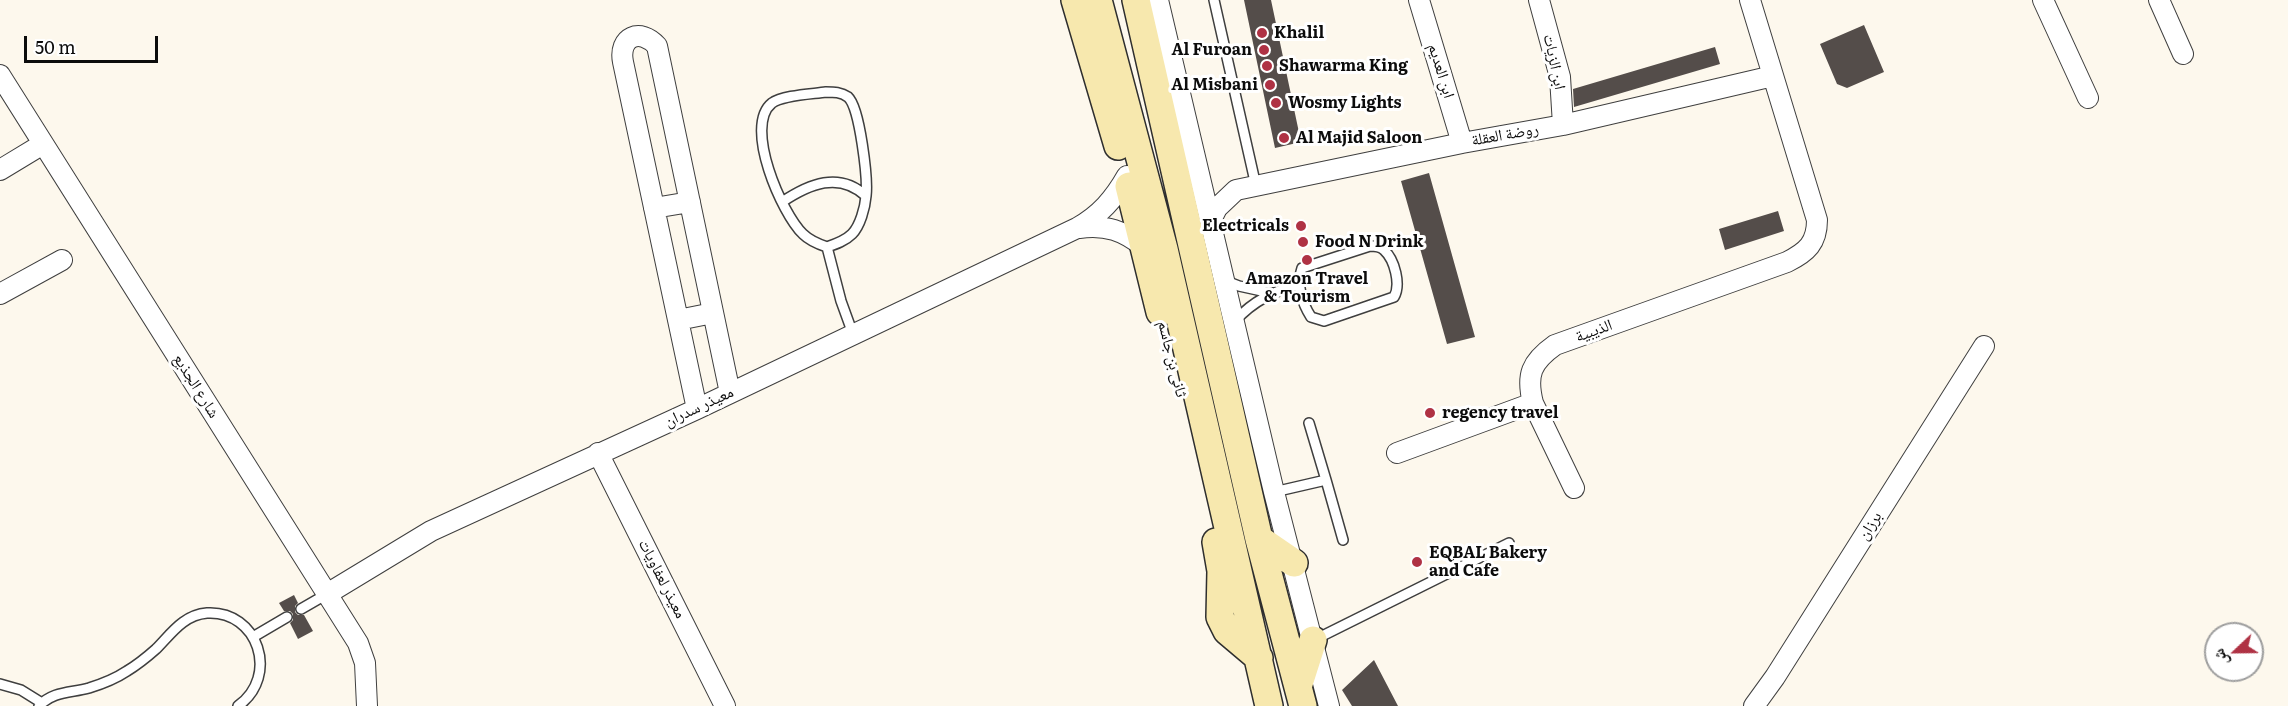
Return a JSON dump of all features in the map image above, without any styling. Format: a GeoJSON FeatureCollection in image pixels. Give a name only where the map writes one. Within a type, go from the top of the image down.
{"type":"FeatureCollection","features":[{"type":"Feature","properties":{"kind":"main road","name":"ثانى بن جاسم"},"geometry":{"type":"LineString","coordinates":[[1075,0],[1127,176],[1219,558],[1220,617],[1227,631],[1259,658]]}},
{"type":"Feature","properties":{"kind":"main road"},"geometry":{"type":"LineString","coordinates":[[1098,0],[1164,249],[1269,706]]}},
{"type":"Feature","properties":{"kind":"main road"},"geometry":{"type":"LineString","coordinates":[[1136,0],[1260,539],[1300,697]]}},
{"type":"Feature","properties":{"kind":"main road"},"geometry":{"type":"LineString","coordinates":[[1260,539],[1294,563]]}},
{"type":"Feature","properties":{"kind":"main road"},"geometry":{"type":"LineString","coordinates":[[1300,697],[1313,640]]}},
{"type":"Feature","properties":{"kind":"street"},"geometry":{"type":"LineString","coordinates":[[1158,0],[1274,492],[1329,706]]}},
{"type":"Feature","properties":{"kind":"street","name":"ابن العديم"},"geometry":{"type":"LineString","coordinates":[[1419,0],[1462,143]]}},
{"type":"Feature","properties":{"kind":"street","name":"ابن الزيات"},"geometry":{"type":"LineString","coordinates":[[1539,0],[1560,77],[1563,125]]}},
{"type":"Feature","properties":{"kind":"street"},"geometry":{"type":"LineString","coordinates":[[1750,0],[1773,76]]}},
{"type":"Feature","properties":{"kind":"street"},"geometry":{"type":"LineString","coordinates":[[2043,0],[2088,98]]}},
{"type":"Feature","properties":{"kind":"street"},"geometry":{"type":"LineString","coordinates":[[2159,0],[2183,54]]}},
{"type":"Feature","properties":{"kind":"street"},"geometry":{"type":"LineString","coordinates":[[697,409],[621,52],[624,43],[632,37],[642,35],[651,39],[657,46],[730,393]]}},
{"type":"Feature","properties":{"kind":"street","name":"شارع الجذيع"},"geometry":{"type":"LineString","coordinates":[[0,75],[362,653],[366,674],[367,706]]}},
{"type":"Feature","properties":{"kind":"street","name":"روضة العقلة"},"geometry":{"type":"LineString","coordinates":[[1236,190],[1462,143],[1563,125],[1773,76]]}},
{"type":"Feature","properties":{"kind":"street","name":"الذيبية"},"geometry":{"type":"LineString","coordinates":[[1574,488],[1533,403],[1529,388],[1531,370],[1541,354],[1555,345],[1787,262],[1802,254],[1812,245],[1817,233],[1817,220],[1773,76]]}},
{"type":"Feature","properties":{"kind":"street"},"geometry":{"type":"LineString","coordinates":[[0,170],[43,144]]}},
{"type":"Feature","properties":{"kind":"street"},"geometry":{"type":"LineString","coordinates":[[1198,167],[1208,178],[1221,186],[1236,190]]}},
{"type":"Feature","properties":{"kind":"street","name":"معيذر سدران"},"geometry":{"type":"LineString","coordinates":[[327,594],[431,531],[697,409],[1077,228],[1093,219],[1107,207],[1127,176]]}},
{"type":"Feature","properties":{"kind":"street"},"geometry":{"type":"LineString","coordinates":[[1211,220],[1221,203],[1236,190]]}},
{"type":"Feature","properties":{"kind":"street"},"geometry":{"type":"LineString","coordinates":[[654,208],[690,202]]}},
{"type":"Feature","properties":{"kind":"street","name":"معيذر سدران"},"geometry":{"type":"LineString","coordinates":[[1077,228],[1095,226],[1113,228],[1130,236],[1144,247]]}},
{"type":"Feature","properties":{"kind":"street"},"geometry":{"type":"LineString","coordinates":[[1,290],[62,260]]}},
{"type":"Feature","properties":{"kind":"street"},"geometry":{"type":"LineString","coordinates":[[678,320],[713,313]]}},
{"type":"Feature","properties":{"kind":"street","name":"برزان"},"geometry":{"type":"LineString","coordinates":[[1754,706],[1984,346]]}},
{"type":"Feature","properties":{"kind":"street"},"geometry":{"type":"LineString","coordinates":[[1397,453],[1533,403]]}},
{"type":"Feature","properties":{"kind":"street","name":"معيذر لعفاويات"},"geometry":{"type":"LineString","coordinates":[[598,453],[725,706]]}},
{"type":"Feature","properties":{"kind":"lane"},"geometry":{"type":"LineString","coordinates":[[1214,0],[1256,186]]}},
{"type":"Feature","properties":{"kind":"lane"},"geometry":{"type":"LineString","coordinates":[[826,92],[838,92],[849,98],[856,109],[864,155],[866,196],[861,217],[853,234],[842,242],[827,248],[811,241],[801,233],[782,202],[771,178],[762,137],[765,114],[772,104],[781,99],[826,92]]}},
{"type":"Feature","properties":{"kind":"lane"},"geometry":{"type":"LineString","coordinates":[[782,202],[824,181],[851,185],[866,196]]}},
{"type":"Feature","properties":{"kind":"lane"},"geometry":{"type":"LineString","coordinates":[[1370,246],[1378,246],[1385,251],[1398,284],[1398,291],[1394,297],[1324,321],[1311,317],[1306,309],[1299,284],[1302,268],[1309,264],[1370,246]]}},
{"type":"Feature","properties":{"kind":"lane"},"geometry":{"type":"LineString","coordinates":[[827,248],[841,301],[853,334]]}},
{"type":"Feature","properties":{"kind":"lane"},"geometry":{"type":"LineString","coordinates":[[1226,281],[1245,288],[1271,293]]}},
{"type":"Feature","properties":{"kind":"lane"},"geometry":{"type":"LineString","coordinates":[[1235,321],[1258,300],[1299,284]]}},
{"type":"Feature","properties":{"kind":"lane"},"geometry":{"type":"LineString","coordinates":[[1309,423],[1343,540]]}},
{"type":"Feature","properties":{"kind":"lane"},"geometry":{"type":"LineString","coordinates":[[1274,492],[1326,480]]}},
{"type":"Feature","properties":{"kind":"lane"},"geometry":{"type":"LineString","coordinates":[[1313,640],[1509,543]]}},
{"type":"Feature","properties":{"kind":"lane"},"geometry":{"type":"LineString","coordinates":[[301,609],[327,594]]}},
{"type":"Feature","properties":{"kind":"lane"},"geometry":{"type":"LineString","coordinates":[[0,684],[21,690],[40,704],[60,693],[90,688],[115,678],[141,661],[185,620],[205,613],[227,616],[245,627],[253,637],[260,656],[259,678],[249,697],[238,706]]}},
{"type":"Feature","properties":{"kind":"lane"},"geometry":{"type":"LineString","coordinates":[[253,637],[287,617]]}},
{"type":"Feature","properties":{"kind":"building"},"geometry":{"type":"Polygon","coordinates":[[[1244,0],[1271,0],[1301,142],[1275,148],[1244,0]]]}},
{"type":"Feature","properties":{"kind":"building"},"geometry":{"type":"Polygon","coordinates":[[[1864,25],[1884,72],[1847,88],[1837,84],[1820,44],[1864,25]]]}},
{"type":"Feature","properties":{"kind":"building"},"geometry":{"type":"Polygon","coordinates":[[[1715,47],[1720,64],[1574,107],[1573,89],[1715,47]]]}},
{"type":"Feature","properties":{"kind":"building"},"geometry":{"type":"Polygon","coordinates":[[[1429,173],[1475,337],[1447,344],[1401,181],[1429,173]]]}},
{"type":"Feature","properties":{"kind":"building"},"geometry":{"type":"Polygon","coordinates":[[[1778,211],[1784,231],[1725,250],[1719,229],[1778,211]]]}},
{"type":"Feature","properties":{"kind":"building"},"geometry":{"type":"Polygon","coordinates":[[[294,595],[298,603],[295,606],[295,612],[298,615],[304,615],[313,631],[298,639],[290,623],[293,620],[293,614],[290,611],[284,611],[279,603],[294,595]]]}},
{"type":"Feature","properties":{"kind":"building"},"geometry":{"type":"Polygon","coordinates":[[[1374,660],[1398,706],[1352,706],[1342,690],[1374,660]]]}},
{"type":"Feature","properties":{"kind":"place","name":"Khalil"},"geometry":{"type":"Point","coordinates":[1262,33]}},
{"type":"Feature","properties":{"kind":"place","name":"Al Furoan"},"geometry":{"type":"Point","coordinates":[1264,50]}},
{"type":"Feature","properties":{"kind":"place","name":"Shawarma King"},"geometry":{"type":"Point","coordinates":[1267,66]}},
{"type":"Feature","properties":{"kind":"place","name":"Al Misbani"},"geometry":{"type":"Point","coordinates":[1270,85]}},
{"type":"Feature","properties":{"kind":"place","name":"Wosmy Lights"},"geometry":{"type":"Point","coordinates":[1276,103]}},
{"type":"Feature","properties":{"kind":"place","name":"Al Majid Saloon"},"geometry":{"type":"Point","coordinates":[1284,138]}},
{"type":"Feature","properties":{"kind":"place","name":"Electricals"},"geometry":{"type":"Point","coordinates":[1301,226]}},
{"type":"Feature","properties":{"kind":"place","name":"Food N Drink"},"geometry":{"type":"Point","coordinates":[1303,242]}},
{"type":"Feature","properties":{"kind":"place","name":"Amazon Travel & Tourism"},"geometry":{"type":"Point","coordinates":[1307,260]}},
{"type":"Feature","properties":{"kind":"place","name":"regency travel"},"geometry":{"type":"Point","coordinates":[1430,413]}},
{"type":"Feature","properties":{"kind":"place","name":"EQBAL Bakery and Cafe"},"geometry":{"type":"Point","coordinates":[1417,562]}}]}
